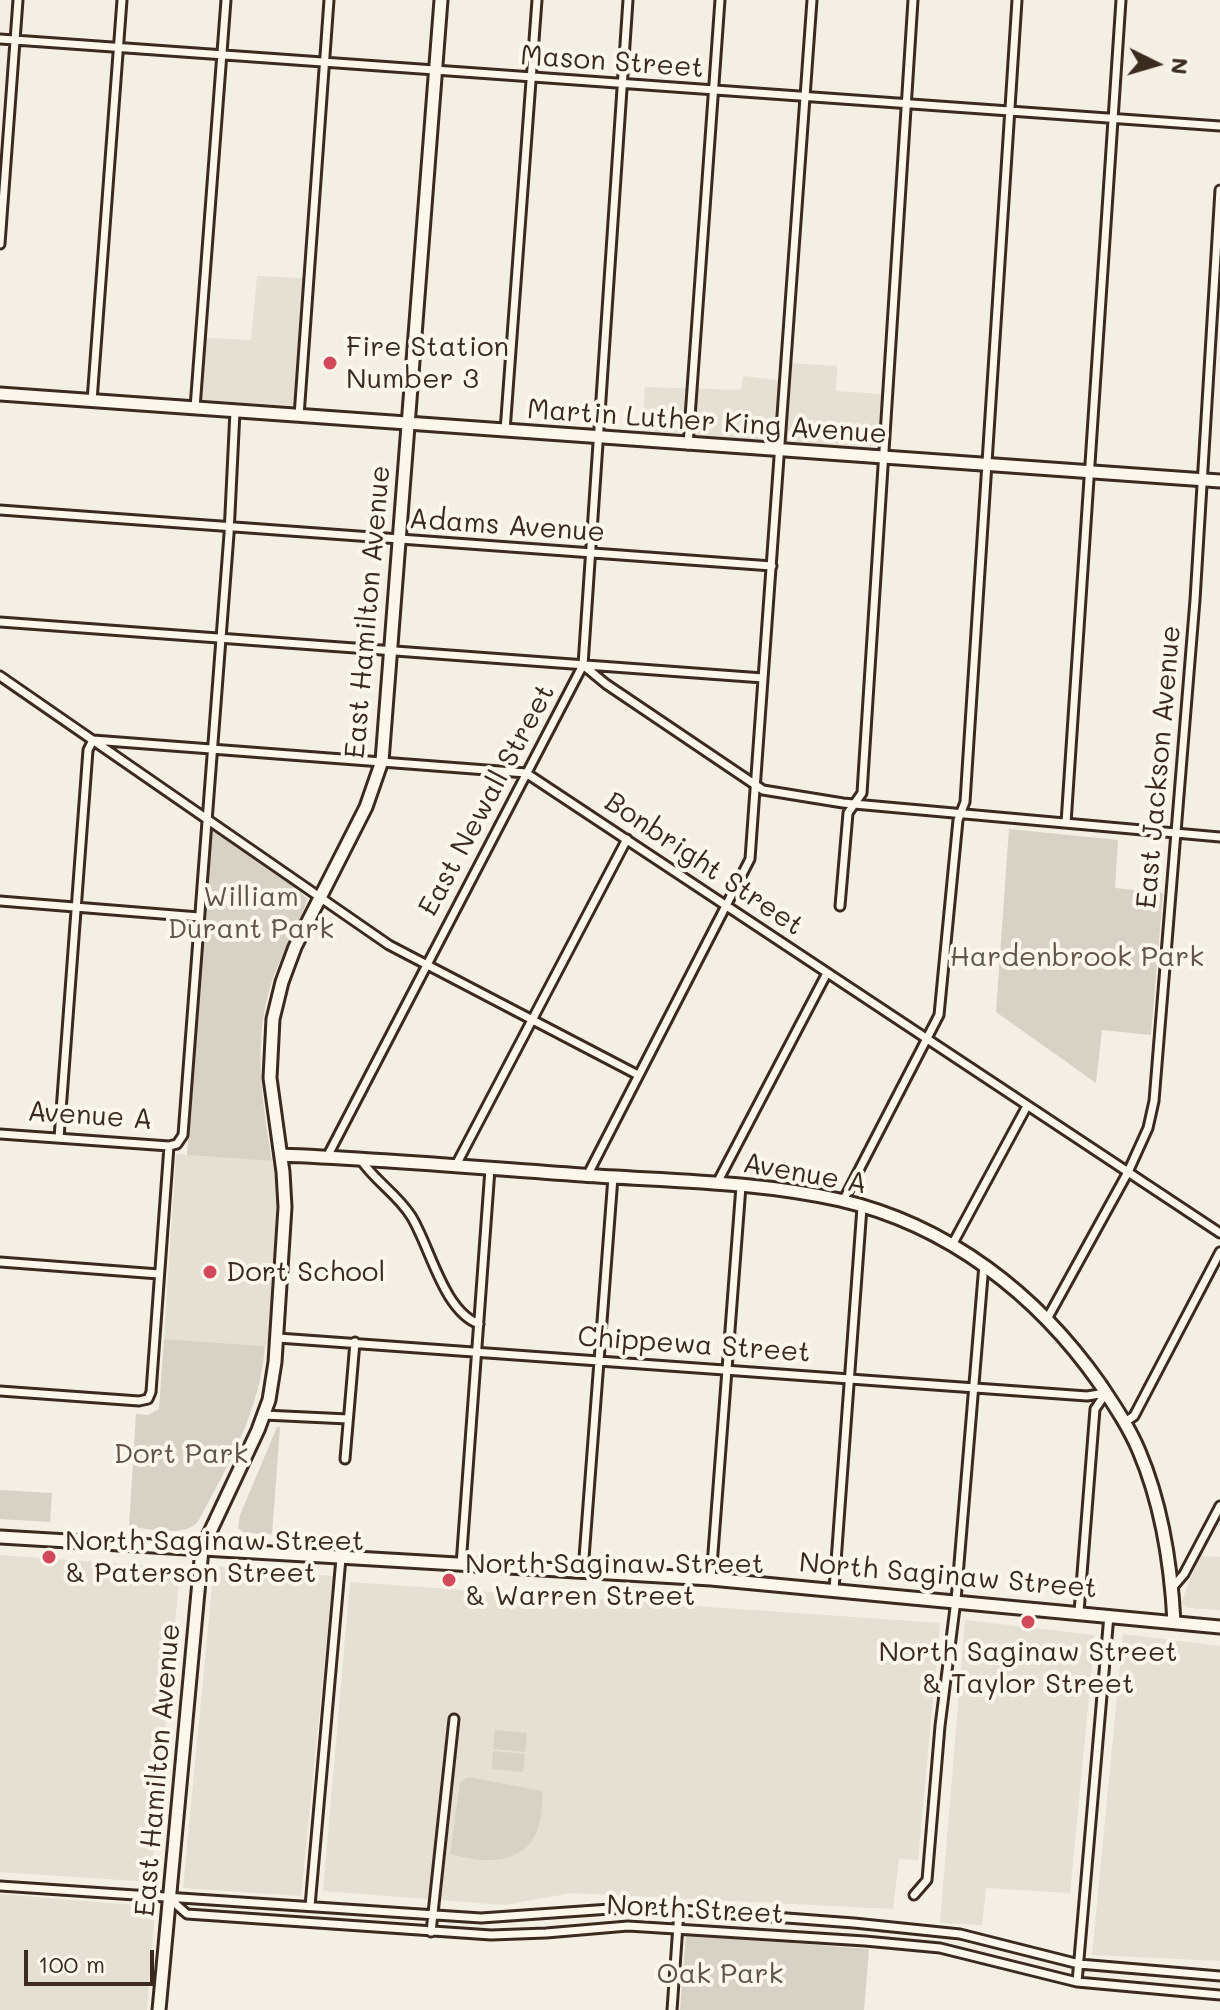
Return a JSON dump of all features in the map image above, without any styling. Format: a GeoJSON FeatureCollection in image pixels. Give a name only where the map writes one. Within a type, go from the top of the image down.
{"type":"FeatureCollection","features":[{"type":"Feature","properties":{"kind":"street"},"geometry":{"type":"LineString","coordinates":[[0,244],[18,0]]}},
{"type":"Feature","properties":{"kind":"street"},"geometry":{"type":"LineString","coordinates":[[92,401],[122,0]]}},
{"type":"Feature","properties":{"kind":"street"},"geometry":{"type":"LineString","coordinates":[[195,408],[226,0]]}},
{"type":"Feature","properties":{"kind":"street"},"geometry":{"type":"LineString","coordinates":[[299,416],[329,0]]}},
{"type":"Feature","properties":{"kind":"street","name":"East Hamilton Avenue"},"geometry":{"type":"LineString","coordinates":[[159,2010],[202,1549],[264,1415],[273,1383],[285,1207],[270,1078],[273,1019],[287,966],[366,807],[382,761],[441,0]]}},
{"type":"Feature","properties":{"kind":"street"},"geometry":{"type":"LineString","coordinates":[[505,431],[537,0]]}},
{"type":"Feature","properties":{"kind":"street","name":"East Newall Street"},"geometry":{"type":"LineString","coordinates":[[327,1157],[583,665],[628,0]]}},
{"type":"Feature","properties":{"kind":"street"},"geometry":{"type":"LineString","coordinates":[[688,445],[720,0]]}},
{"type":"Feature","properties":{"kind":"street"},"geometry":{"type":"LineString","coordinates":[[587,1176],[750,859],[812,0]]}},
{"type":"Feature","properties":{"kind":"street"},"geometry":{"type":"LineString","coordinates":[[840,906],[848,813],[862,793],[913,0]]}},
{"type":"Feature","properties":{"kind":"street"},"geometry":{"type":"LineString","coordinates":[[843,1201],[939,1015],[959,812],[965,802],[1017,0]]}},
{"type":"Feature","properties":{"kind":"street"},"geometry":{"type":"LineString","coordinates":[[1066,823],[1121,0]]}},
{"type":"Feature","properties":{"kind":"street","name":"Mason Street"},"geometry":{"type":"LineString","coordinates":[[0,39],[1220,126]]}},
{"type":"Feature","properties":{"kind":"street","name":"East Jackson Avenue"},"geometry":{"type":"LineString","coordinates":[[1047,1319],[1128,1172],[1148,1128],[1154,1101],[1195,600],[1220,190]]}},
{"type":"Feature","properties":{"kind":"street","name":"Martin Luther King Avenue"},"geometry":{"type":"LineString","coordinates":[[0,394],[1220,481]]}},
{"type":"Feature","properties":{"kind":"street"},"geometry":{"type":"LineString","coordinates":[[0,1391],[139,1401],[148,1399],[151,1392],[159,1274],[173,1145],[183,1135],[235,411]]}},
{"type":"Feature","properties":{"kind":"street","name":"Adams Avenue"},"geometry":{"type":"LineString","coordinates":[[0,510],[772,566]]}},
{"type":"Feature","properties":{"kind":"street"},"geometry":{"type":"LineString","coordinates":[[0,622],[763,678]]}},
{"type":"Feature","properties":{"kind":"street"},"geometry":{"type":"LineString","coordinates":[[583,665],[606,684],[763,790],[855,804],[1220,837]]}},
{"type":"Feature","properties":{"kind":"street"},"geometry":{"type":"LineString","coordinates":[[0,676],[205,821],[389,945],[638,1075]]}},
{"type":"Feature","properties":{"kind":"street"},"geometry":{"type":"LineString","coordinates":[[59,1138],[88,750],[93,740]]}},
{"type":"Feature","properties":{"kind":"street","name":"Bonbright Street"},"geometry":{"type":"LineString","coordinates":[[93,740],[526,773],[1220,1233]]}},
{"type":"Feature","properties":{"kind":"street"},"geometry":{"type":"LineString","coordinates":[[456,1165],[627,839]]}},
{"type":"Feature","properties":{"kind":"street"},"geometry":{"type":"LineString","coordinates":[[0,901],[199,917]]}},
{"type":"Feature","properties":{"kind":"street"},"geometry":{"type":"LineString","coordinates":[[716,1184],[827,973]]}},
{"type":"Feature","properties":{"kind":"street"},"geometry":{"type":"LineString","coordinates":[[952,1245],[1027,1106]]}},
{"type":"Feature","properties":{"kind":"street","name":"Avenue A"},"geometry":{"type":"LineString","coordinates":[[0,1134],[173,1145]]}},
{"type":"Feature","properties":{"kind":"street","name":"Avenue A"},"geometry":{"type":"LineString","coordinates":[[281,1155],[741,1186],[843,1201],[921,1228],[984,1264],[1031,1302],[1085,1363],[1125,1422],[1148,1474],[1160,1516],[1172,1588],[1174,1622]]}},
{"type":"Feature","properties":{"kind":"street"},"geometry":{"type":"LineString","coordinates":[[361,1160],[395,1195],[411,1217],[451,1298],[468,1320],[479,1324]]}},
{"type":"Feature","properties":{"kind":"street"},"geometry":{"type":"LineString","coordinates":[[461,1565],[490,1169]]}},
{"type":"Feature","properties":{"kind":"street"},"geometry":{"type":"LineString","coordinates":[[583,1571],[613,1177]]}},
{"type":"Feature","properties":{"kind":"street"},"geometry":{"type":"LineString","coordinates":[[711,1579],[741,1186]]}},
{"type":"Feature","properties":{"kind":"street"},"geometry":{"type":"LineString","coordinates":[[834,1589],[862,1207]]}},
{"type":"Feature","properties":{"kind":"street"},"geometry":{"type":"LineString","coordinates":[[1125,1422],[1134,1416],[1220,1252]]}},
{"type":"Feature","properties":{"kind":"street"},"geometry":{"type":"LineString","coordinates":[[0,1262],[159,1274]]}},
{"type":"Feature","properties":{"kind":"street"},"geometry":{"type":"LineString","coordinates":[[914,1895],[927,1880],[940,1726],[956,1600],[984,1264]]}},
{"type":"Feature","properties":{"kind":"street","name":"Chippewa Street"},"geometry":{"type":"LineString","coordinates":[[278,1338],[1087,1396],[1106,1393]]}},
{"type":"Feature","properties":{"kind":"street"},"geometry":{"type":"LineString","coordinates":[[345,1459],[355,1342]]}},
{"type":"Feature","properties":{"kind":"street"},"geometry":{"type":"LineString","coordinates":[[1079,1612],[1095,1409],[1106,1393]]}},
{"type":"Feature","properties":{"kind":"street"},"geometry":{"type":"LineString","coordinates":[[264,1415],[348,1419]]}},
{"type":"Feature","properties":{"kind":"street"},"geometry":{"type":"LineString","coordinates":[[1172,1588],[1184,1574],[1220,1506]]}},
{"type":"Feature","properties":{"kind":"street","name":"North Saginaw Street"},"geometry":{"type":"LineString","coordinates":[[0,1537],[711,1579],[1220,1627]]}},
{"type":"Feature","properties":{"kind":"street"},"geometry":{"type":"LineString","coordinates":[[310,1906],[341,1558]]}},
{"type":"Feature","properties":{"kind":"street"},"geometry":{"type":"LineString","coordinates":[[1077,1982],[1109,1615]]}},
{"type":"Feature","properties":{"kind":"street"},"geometry":{"type":"LineString","coordinates":[[431,1932],[454,1719]]}},
{"type":"Feature","properties":{"kind":"street","name":"North Street"},"geometry":{"type":"LineString","coordinates":[[0,1886],[506,1919],[609,1908],[882,1925],[960,1934],[1079,1964],[1220,1976]]}},
{"type":"Feature","properties":{"kind":"street","name":"North Street"},"geometry":{"type":"LineString","coordinates":[[170,1899],[187,1914],[431,1932],[491,1935],[546,1933],[603,1926],[677,1928],[940,1948],[1077,1982],[1220,1995]]}},
{"type":"Feature","properties":{"kind":"street"},"geometry":{"type":"LineString","coordinates":[[672,2010],[679,1911]]}},
{"type":"Feature","properties":{"kind":"street"},"geometry":{"type":"LineString","coordinates":[[881,1943],[882,1925]]}},
{"type":"Feature","properties":{"kind":"shaded area"},"geometry":{"type":"Polygon","coordinates":[[[257,276],[305,278],[294,406],[202,400],[205,338],[251,340],[257,276]]]}},
{"type":"Feature","properties":{"kind":"shaded area"},"geometry":{"type":"Polygon","coordinates":[[[788,363],[837,366],[836,391],[882,394],[878,447],[642,434],[645,387],[741,390],[743,376],[786,381],[788,363]]]}},
{"type":"Feature","properties":{"kind":"shaded area"},"geometry":{"type":"Polygon","coordinates":[[[176,1154],[272,1161],[280,1200],[270,1339],[265,1346],[164,1339],[176,1154]]]}},
{"type":"Feature","properties":{"kind":"shaded area"},"geometry":{"type":"Polygon","coordinates":[[[0,1555],[180,1568],[151,1882],[0,1872],[0,1555]]]}},
{"type":"Feature","properties":{"kind":"shaded area"},"geometry":{"type":"Polygon","coordinates":[[[1200,1556],[1220,1557],[1220,1610],[1188,1608],[1181,1603],[1200,1556]]]}},
{"type":"Feature","properties":{"kind":"shaded area"},"geometry":{"type":"Polygon","coordinates":[[[214,1566],[333,1576],[301,1896],[183,1888],[214,1566]]]}},
{"type":"Feature","properties":{"kind":"shaded area"},"geometry":{"type":"Polygon","coordinates":[[[350,1582],[940,1623],[918,1860],[899,1859],[893,1909],[572,1893],[504,1905],[323,1891],[350,1582]]]}},
{"type":"Feature","properties":{"kind":"shaded area"},"geometry":{"type":"Polygon","coordinates":[[[965,1620],[1095,1635],[1070,1893],[986,1888],[982,1925],[940,1923],[965,1620]]]}},
{"type":"Feature","properties":{"kind":"shaded area"},"geometry":{"type":"Polygon","coordinates":[[[1123,1634],[1220,1646],[1220,1961],[1092,1955],[1123,1634]]]}},
{"type":"Feature","properties":{"kind":"shaded area"},"geometry":{"type":"Polygon","coordinates":[[[0,1894],[155,1909],[147,2010],[0,2010],[0,1894]]]}},
{"type":"Feature","properties":{"kind":"green space","name":"Hardenbrook Park"},"geometry":{"type":"Polygon","coordinates":[[[1009,829],[1118,840],[1115,888],[1163,893],[1151,1035],[1102,1030],[1096,1083],[996,1012],[1009,829]]]}},
{"type":"Feature","properties":{"kind":"green space","name":"William Durant Park"},"geometry":{"type":"Polygon","coordinates":[[[214,832],[307,899],[273,978],[263,1024],[262,1092],[272,1161],[187,1155],[210,834],[214,832]]]}},
{"type":"Feature","properties":{"kind":"green space","name":"Dort Park"},"geometry":{"type":"Polygon","coordinates":[[[164,1339],[265,1346],[257,1393],[232,1457],[199,1520],[193,1526],[177,1531],[129,1527],[136,1414],[148,1415],[159,1409],[164,1339]]]}},
{"type":"Feature","properties":{"kind":"green space","name":"Dort Park"},"geometry":{"type":"Polygon","coordinates":[[[277,1427],[280,1427],[272,1534],[245,1533],[238,1528],[240,1515],[277,1427]]]}},
{"type":"Feature","properties":{"kind":"green space"},"geometry":{"type":"Polygon","coordinates":[[[0,1490],[52,1493],[50,1522],[0,1519],[0,1490]]]}},
{"type":"Feature","properties":{"kind":"green space"},"geometry":{"type":"Polygon","coordinates":[[[495,1730],[527,1733],[525,1752],[493,1749],[495,1730]]]}},
{"type":"Feature","properties":{"kind":"green space"},"geometry":{"type":"Polygon","coordinates":[[[493,1751],[525,1754],[523,1772],[492,1769],[493,1751]]]}},
{"type":"Feature","properties":{"kind":"green space"},"geometry":{"type":"Polygon","coordinates":[[[468,1777],[542,1791],[537,1831],[529,1844],[518,1853],[489,1860],[450,1854],[460,1783],[468,1777]]]}},
{"type":"Feature","properties":{"kind":"green space","name":"Oak Park"},"geometry":{"type":"Polygon","coordinates":[[[686,1935],[869,1949],[864,2010],[680,2010],[686,1935]]]}},
{"type":"Feature","properties":{"kind":"place","name":"Fire Station Number 3"},"geometry":{"type":"Point","coordinates":[330,363]}},
{"type":"Feature","properties":{"kind":"place","name":"Dort School"},"geometry":{"type":"Point","coordinates":[210,1272]}},
{"type":"Feature","properties":{"kind":"place","name":"North Saginaw Street & Paterson Street"},"geometry":{"type":"Point","coordinates":[49,1557]}},
{"type":"Feature","properties":{"kind":"place","name":"North Saginaw Street & Warren Street"},"geometry":{"type":"Point","coordinates":[449,1580]}},
{"type":"Feature","properties":{"kind":"place","name":"North Saginaw Street & Taylor Street"},"geometry":{"type":"Point","coordinates":[1028,1622]}}]}
